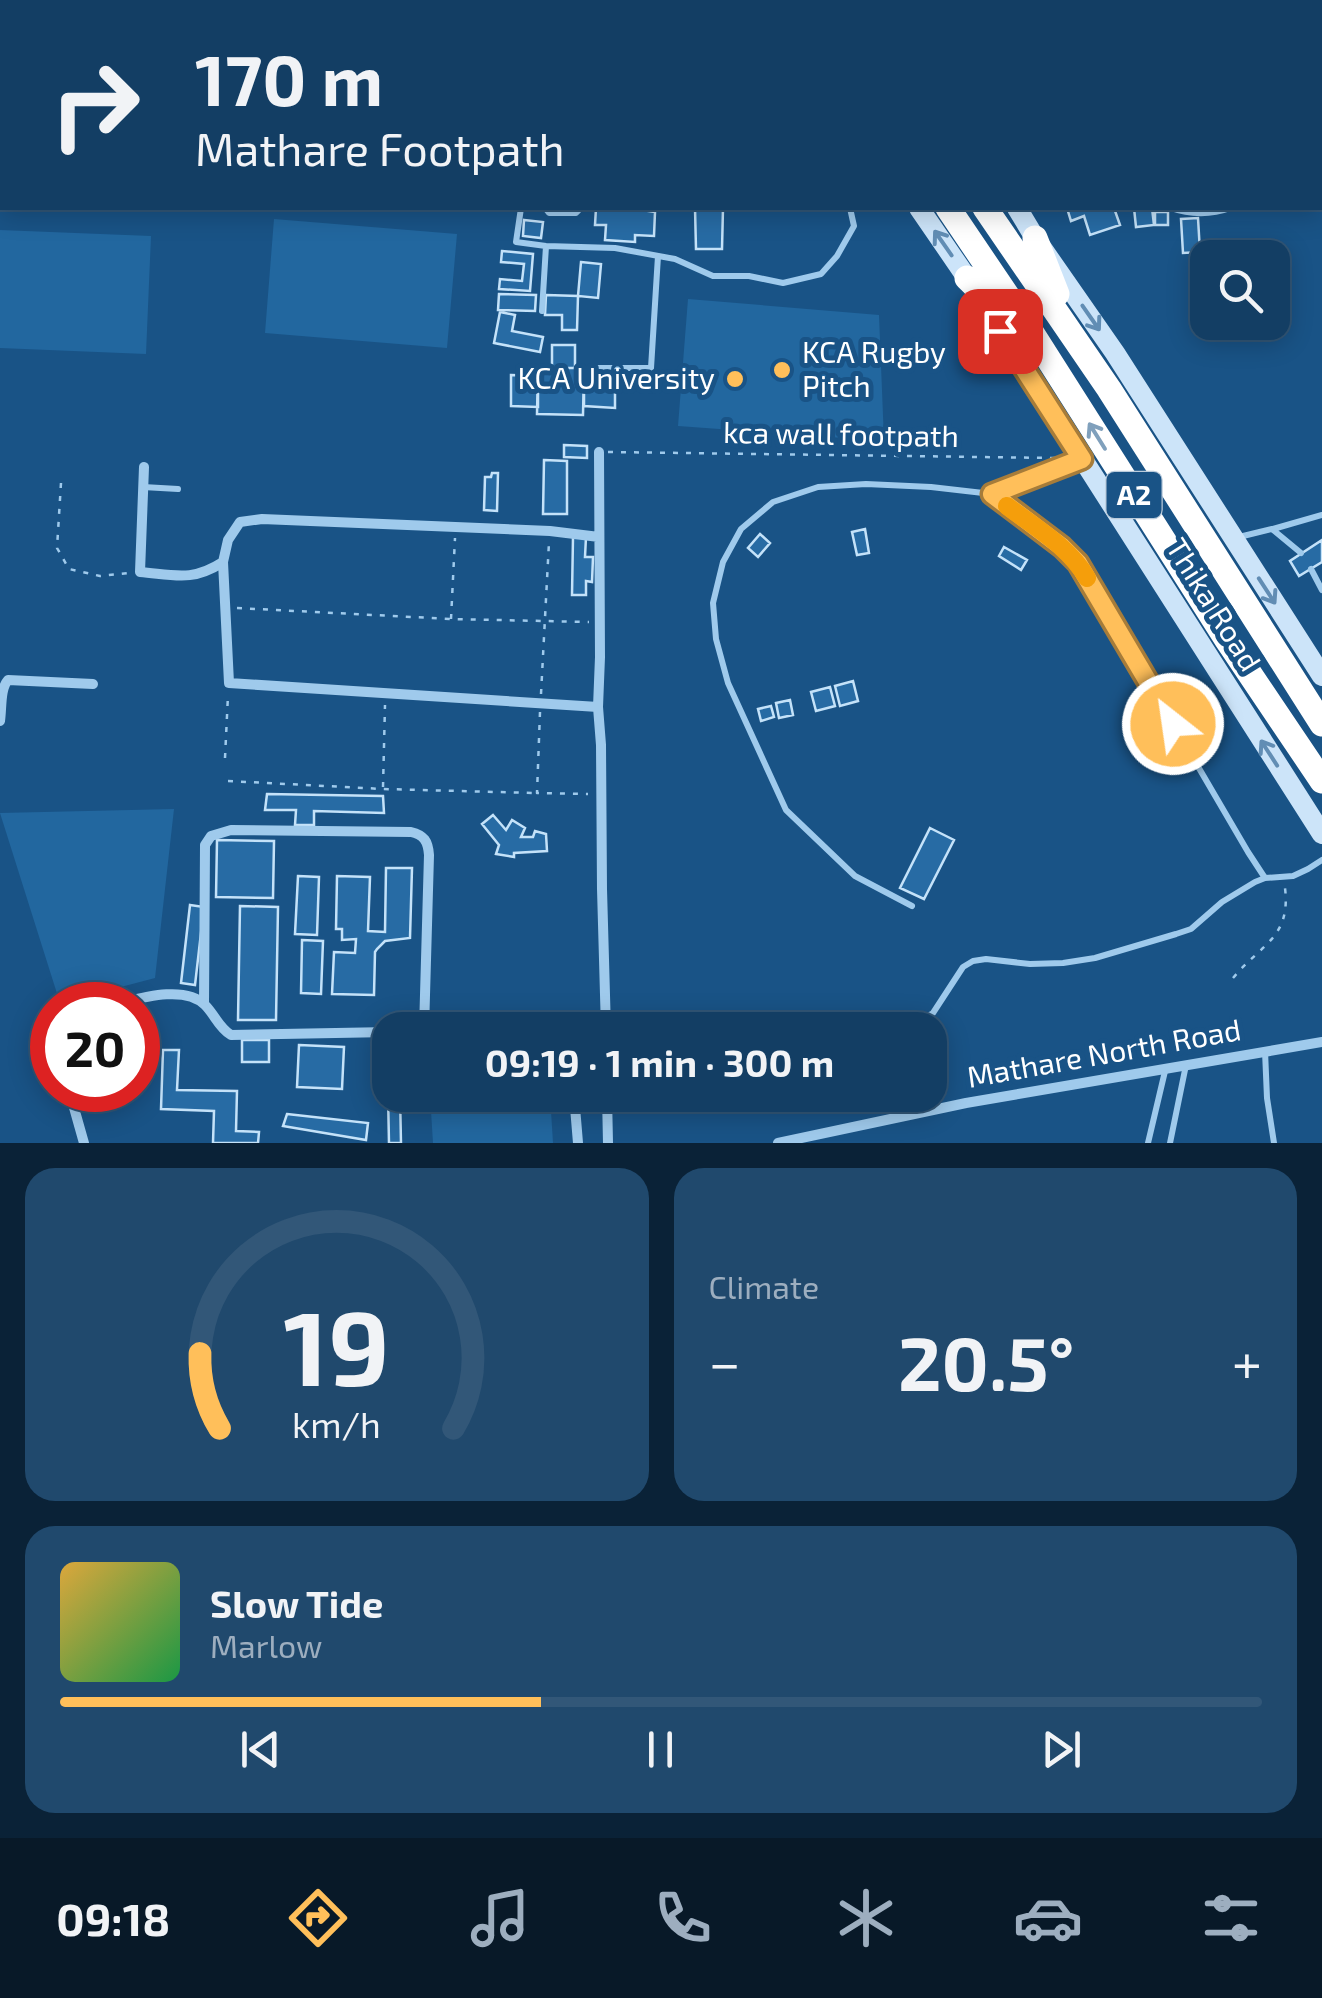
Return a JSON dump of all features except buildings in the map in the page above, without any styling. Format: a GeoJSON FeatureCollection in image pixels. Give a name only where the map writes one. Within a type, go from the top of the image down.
{"type":"FeatureCollection","features":[{"type":"Feature","properties":{"kind":"highway","name":"Thika Road"},"geometry":{"type":"LineString","coordinates":[[949,210],[1322,781]]}},
{"type":"Feature","properties":{"kind":"highway","name":"Thika Road"},"geometry":{"type":"LineString","coordinates":[[988,211],[1073,335],[1322,724]]}},
{"type":"Feature","properties":{"kind":"highway"},"geometry":{"type":"LineString","coordinates":[[1035,238],[1073,335]]}},
{"type":"Feature","properties":{"kind":"highway"},"geometry":{"type":"LineString","coordinates":[[967,278],[1038,344]]}},
{"type":"Feature","properties":{"kind":"main road","name":"Thika Road"},"geometry":{"type":"LineString","coordinates":[[920,210],[1322,834]]}},
{"type":"Feature","properties":{"kind":"main road","name":"Thika Road"},"geometry":{"type":"LineString","coordinates":[[1019,210],[1322,676]]}},
{"type":"Feature","properties":{"kind":"street"},"geometry":{"type":"LineString","coordinates":[[599,452],[598,707],[605,1012]]}},
{"type":"Feature","properties":{"kind":"street"},"geometry":{"type":"LineString","coordinates":[[144,467],[140,572],[192,576],[206,573],[223,562]]}},
{"type":"Feature","properties":{"kind":"street"},"geometry":{"type":"LineString","coordinates":[[598,707],[229,683],[223,562],[228,540],[240,522],[262,519],[550,531],[599,537]]}},
{"type":"Feature","properties":{"kind":"street"},"geometry":{"type":"LineString","coordinates":[[0,721],[1,694],[8,680],[93,684]]}},
{"type":"Feature","properties":{"kind":"street"},"geometry":{"type":"LineString","coordinates":[[204,1004],[205,845],[211,836],[232,830],[411,832],[424,838],[429,854],[425,1012]]}},
{"type":"Feature","properties":{"kind":"street"},"geometry":{"type":"LineString","coordinates":[[160,995],[195,997],[232,1035],[372,1032]]}},
{"type":"Feature","properties":{"kind":"street","name":"Mathare North Road"},"geometry":{"type":"LineString","coordinates":[[778,1143],[966,1102],[1322,1042]]}},
{"type":"Feature","properties":{"kind":"street"},"geometry":{"type":"LineString","coordinates":[[75,1112],[84,1143]]}},
{"type":"Feature","properties":{"kind":"street"},"geometry":{"type":"LineString","coordinates":[[575,1112],[578,1143]]}},
{"type":"Feature","properties":{"kind":"street"},"geometry":{"type":"LineString","coordinates":[[608,1112],[608,1143]]}},
{"type":"Feature","properties":{"kind":"lane"},"geometry":{"type":"LineString","coordinates":[[522,210],[516,242],[615,248],[674,258],[712,276],[749,276],[783,283],[821,274],[838,256],[854,226],[850,210]]}},
{"type":"Feature","properties":{"kind":"lane"},"geometry":{"type":"LineString","coordinates":[[546,210],[579,210]]}},
{"type":"Feature","properties":{"kind":"lane"},"geometry":{"type":"LineString","coordinates":[[1176,210],[1209,213],[1222,210]]}},
{"type":"Feature","properties":{"kind":"lane"},"geometry":{"type":"LineString","coordinates":[[542,311],[546,246]]}},
{"type":"Feature","properties":{"kind":"lane"},"geometry":{"type":"LineString","coordinates":[[596,368],[651,368],[658,256]]}},
{"type":"Feature","properties":{"kind":"lane"},"geometry":{"type":"LineString","coordinates":[[912,906],[855,876],[786,810],[728,683],[716,638],[714,603],[723,562],[741,529],[773,502],[818,488],[866,484],[992,494],[1082,459]]}},
{"type":"Feature","properties":{"kind":"lane"},"geometry":{"type":"LineString","coordinates":[[143,487],[178,489]]}},
{"type":"Feature","properties":{"kind":"lane"},"geometry":{"type":"LineString","coordinates":[[992,494],[1078,563],[1266,878]]}},
{"type":"Feature","properties":{"kind":"lane"},"geometry":{"type":"LineString","coordinates":[[1233,538],[1322,515]]}},
{"type":"Feature","properties":{"kind":"lane"},"geometry":{"type":"LineString","coordinates":[[1272,529],[1301,554]]}},
{"type":"Feature","properties":{"kind":"lane"},"geometry":{"type":"LineString","coordinates":[[1311,569],[1322,590]]}},
{"type":"Feature","properties":{"kind":"lane"},"geometry":{"type":"LineString","coordinates":[[934,1012],[963,968],[973,960],[1030,964],[1095,958],[1190,929],[1241,889],[1266,878],[1293,876],[1322,860]]}},
{"type":"Feature","properties":{"kind":"lane"},"geometry":{"type":"LineString","coordinates":[[1266,1051],[1267,1098],[1274,1143]]}},
{"type":"Feature","properties":{"kind":"lane"},"geometry":{"type":"LineString","coordinates":[[1170,1143],[1186,1063]]}},
{"type":"Feature","properties":{"kind":"lane"},"geometry":{"type":"LineString","coordinates":[[1148,1143],[1166,1067]]}},
{"type":"Feature","properties":{"kind":"path","name":"kca wall footpath"},"geometry":{"type":"LineString","coordinates":[[599,452],[1082,459]]}},
{"type":"Feature","properties":{"kind":"path"},"geometry":{"type":"LineString","coordinates":[[61,483],[57,548],[68,570],[100,576],[140,572]]}},
{"type":"Feature","properties":{"kind":"path"},"geometry":{"type":"LineString","coordinates":[[451,619],[456,526]]}},
{"type":"Feature","properties":{"kind":"path"},"geometry":{"type":"LineString","coordinates":[[536,792],[550,531]]}},
{"type":"Feature","properties":{"kind":"path"},"geometry":{"type":"LineString","coordinates":[[226,607],[600,622]]}},
{"type":"Feature","properties":{"kind":"path"},"geometry":{"type":"LineString","coordinates":[[225,758],[229,683]]}},
{"type":"Feature","properties":{"kind":"path"},"geometry":{"type":"LineString","coordinates":[[382,788],[385,694]]}},
{"type":"Feature","properties":{"kind":"path"},"geometry":{"type":"LineString","coordinates":[[228,781],[602,794]]}},
{"type":"Feature","properties":{"kind":"path"},"geometry":{"type":"LineString","coordinates":[[1233,978],[1280,929],[1286,908],[1283,876]]}},
{"type":"Feature","properties":{"kind":"shaded area"},"geometry":{"type":"Polygon","coordinates":[[[274,219],[457,234],[447,348],[265,333],[274,219]]]}},
{"type":"Feature","properties":{"kind":"shaded area"},"geometry":{"type":"Polygon","coordinates":[[[0,230],[151,236],[146,354],[0,348],[0,230]]]}},
{"type":"Feature","properties":{"kind":"shaded area","name":"KCA Rugby Pitch"},"geometry":{"type":"Polygon","coordinates":[[[688,299],[879,315],[884,441],[678,426],[688,299]]]}},
{"type":"Feature","properties":{"kind":"shaded area"},"geometry":{"type":"Polygon","coordinates":[[[174,809],[155,978],[140,982],[53,982],[0,813],[174,809]]]}},
{"type":"Feature","properties":{"kind":"shaded area"},"geometry":{"type":"Polygon","coordinates":[[[431,1112],[551,1112],[553,1143],[433,1143],[431,1112]]]}},
{"type":"Feature","properties":{"kind":"slow traffic"},"geometry":{"type":"LineString","coordinates":[[1007,506],[1062,547],[1087,578]]}},
{"type":"Feature","properties":{"kind":"place","name":"KCA Rugby Pitch"},"geometry":{"type":"Point","coordinates":[782,370]}},
{"type":"Feature","properties":{"kind":"place","name":"KCA University"},"geometry":{"type":"Point","coordinates":[735,379]}},
{"type":"Feature","properties":{"kind":"route"},"geometry":{"type":"LineString","coordinates":[[1000,331],[1082,459],[992,494],[1078,563],[1173,724]]}}]}
